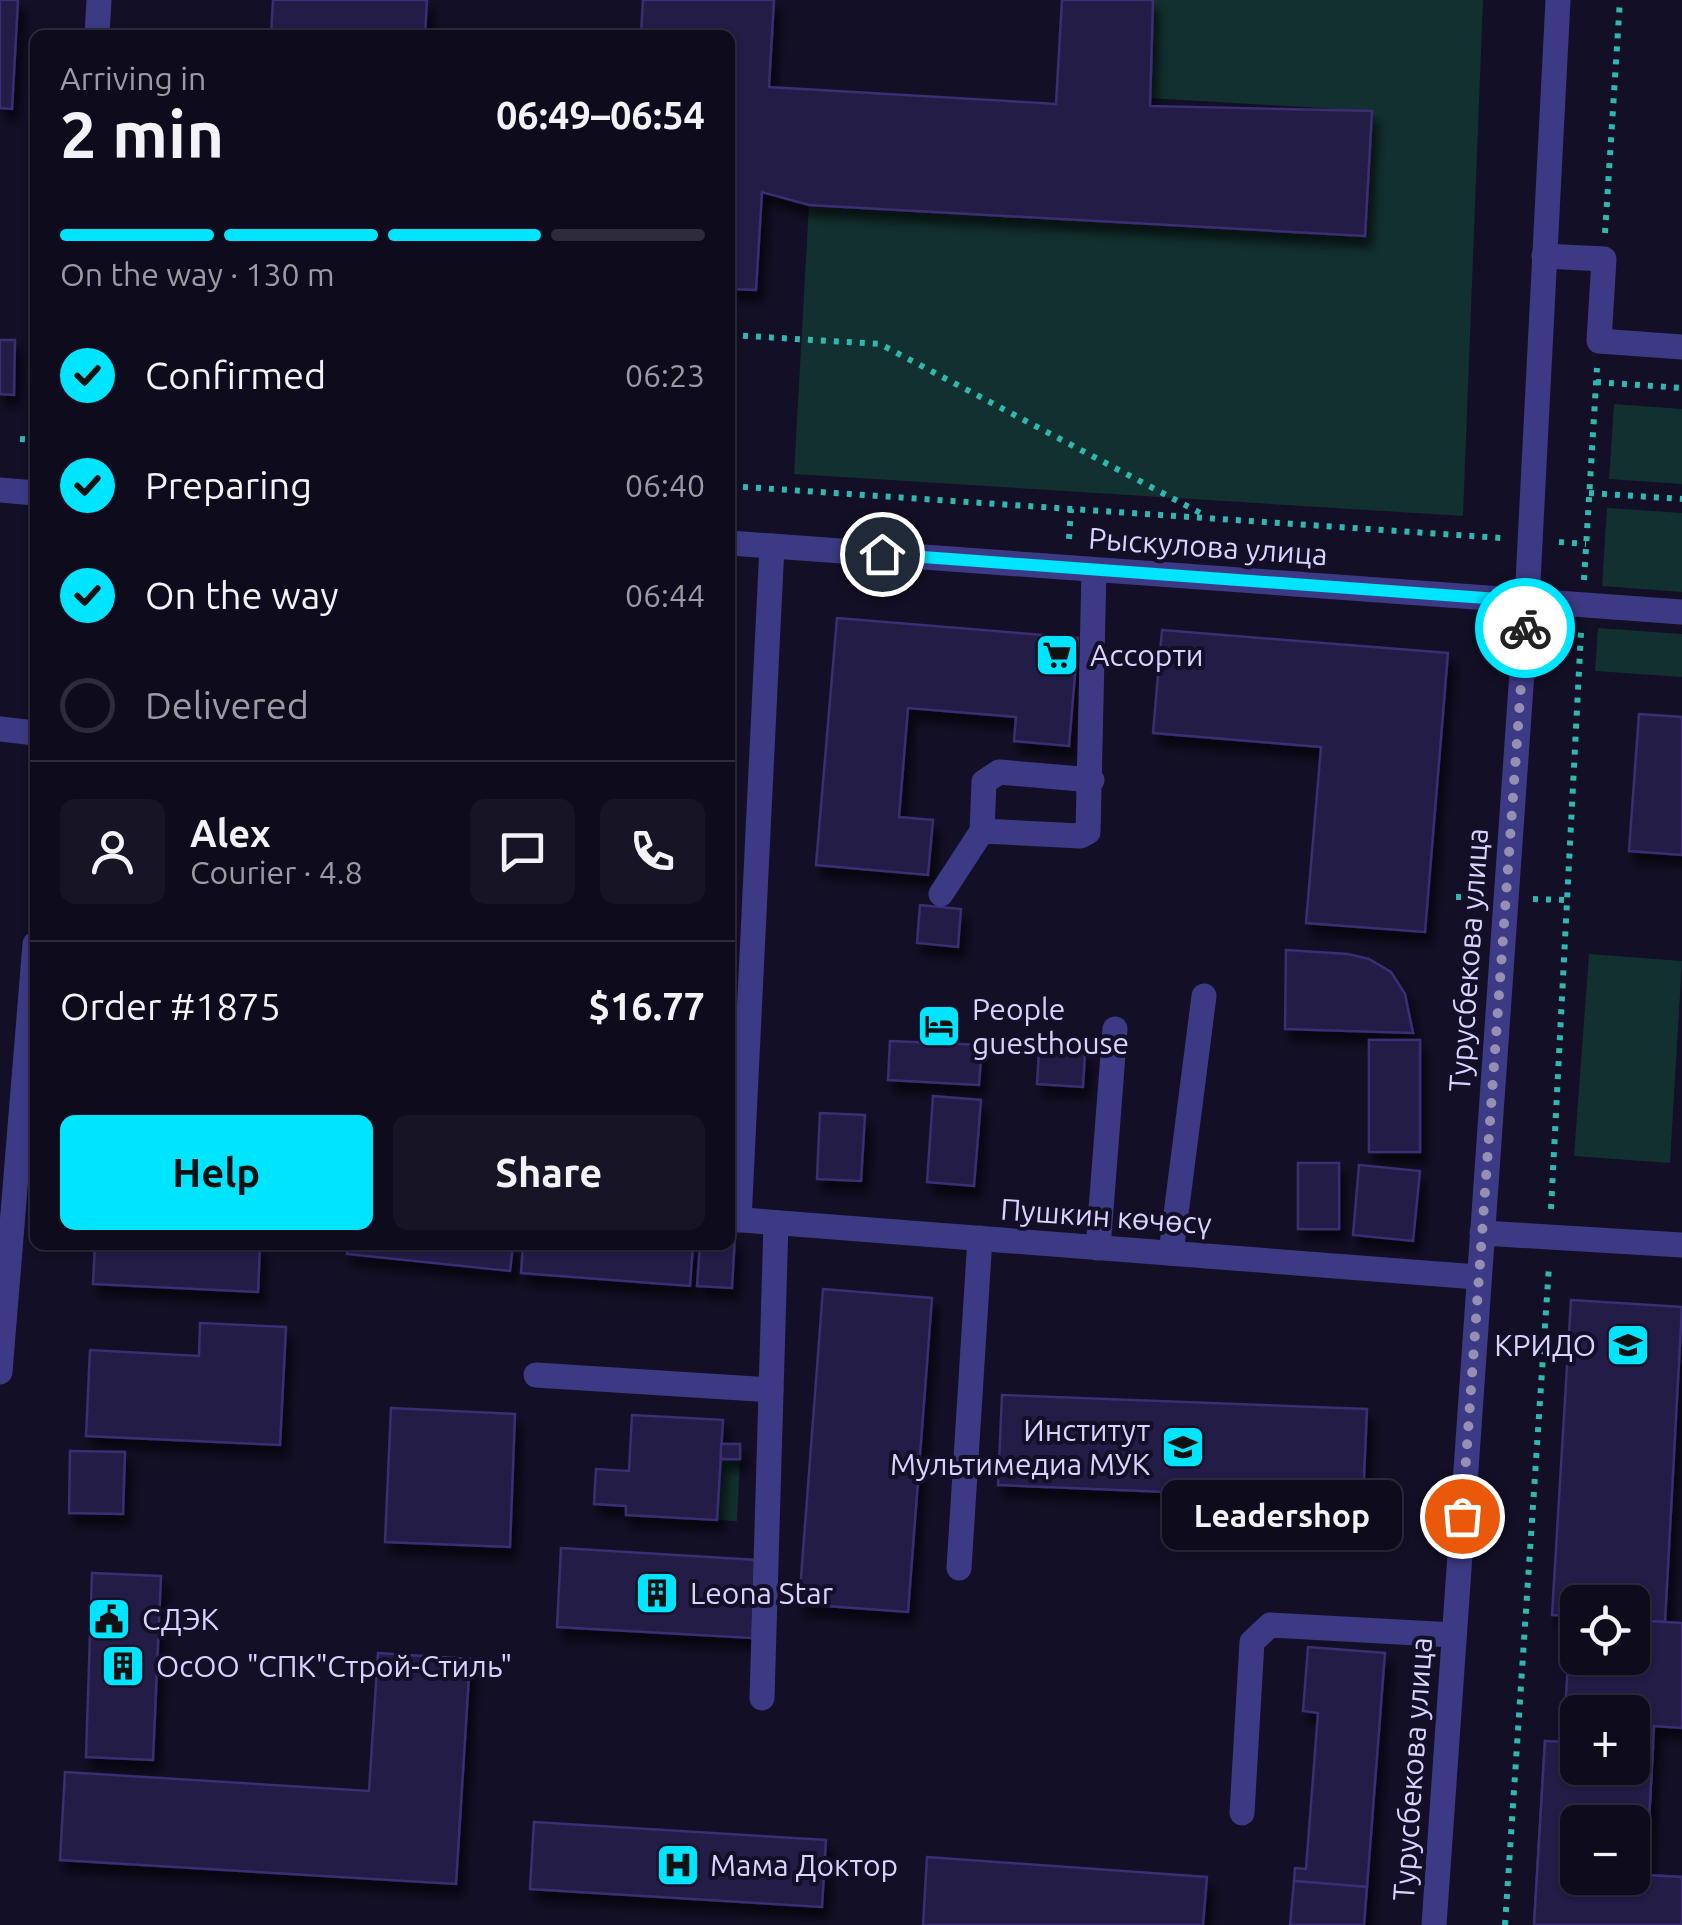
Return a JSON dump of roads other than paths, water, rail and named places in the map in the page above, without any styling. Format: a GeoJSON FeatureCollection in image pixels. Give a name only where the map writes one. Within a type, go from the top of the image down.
{"type":"FeatureCollection","features":[{"type":"Feature","properties":{"kind":"street"},"geometry":{"type":"LineString","coordinates":[[97,30],[99,0]]}},
{"type":"Feature","properties":{"kind":"street","name":"Турусбекова улица"},"geometry":{"type":"LineString","coordinates":[[1434,1925],[1527,601],[1558,0]]}},
{"type":"Feature","properties":{"kind":"street"},"geometry":{"type":"LineString","coordinates":[[1544,256],[1604,259],[1599,341],[1682,347]]}},
{"type":"Feature","properties":{"kind":"street"},"geometry":{"type":"LineString","coordinates":[[0,490],[30,493]]}},
{"type":"Feature","properties":{"kind":"street","name":"Рыскулова улица"},"geometry":{"type":"LineString","coordinates":[[735,544],[1682,612]]}},
{"type":"Feature","properties":{"kind":"street"},"geometry":{"type":"LineString","coordinates":[[735,1182],[740,994],[772,546]]}},
{"type":"Feature","properties":{"kind":"street"},"geometry":{"type":"LineString","coordinates":[[982,831],[1080,836],[1088,832],[1094,570]]}},
{"type":"Feature","properties":{"kind":"street"},"geometry":{"type":"LineString","coordinates":[[0,729],[30,732]]}},
{"type":"Feature","properties":{"kind":"street"},"geometry":{"type":"LineString","coordinates":[[941,894],[982,831],[984,782],[989,776],[998,772],[1092,780]]}},
{"type":"Feature","properties":{"kind":"street"},"geometry":{"type":"LineString","coordinates":[[1171,1253],[1204,996]]}},
{"type":"Feature","properties":{"kind":"street"},"geometry":{"type":"LineString","coordinates":[[1098,1248],[1115,1029]]}},
{"type":"Feature","properties":{"kind":"street"},"geometry":{"type":"LineString","coordinates":[[0,1372],[25,1165],[30,1054]]}},
{"type":"Feature","properties":{"kind":"street","name":"Пушкин көчөсү"},"geometry":{"type":"LineString","coordinates":[[735,1220],[1477,1277]]}},
{"type":"Feature","properties":{"kind":"street"},"geometry":{"type":"LineString","coordinates":[[762,1698],[776,1223]]}},
{"type":"Feature","properties":{"kind":"street"},"geometry":{"type":"LineString","coordinates":[[1482,1233],[1682,1245]]}},
{"type":"Feature","properties":{"kind":"street"},"geometry":{"type":"LineString","coordinates":[[958,1568],[980,1238]]}},
{"type":"Feature","properties":{"kind":"street"},"geometry":{"type":"LineString","coordinates":[[536,1375],[771,1390]]}},
{"type":"Feature","properties":{"kind":"street"},"geometry":{"type":"LineString","coordinates":[[1242,1813],[1252,1642],[1270,1625],[1454,1635]]}},
{"type":"Feature","properties":{"kind":"place","name":"Ассорти"},"geometry":{"type":"Point","coordinates":[1057,655]}},
{"type":"Feature","properties":{"kind":"place","name":"People guesthouse"},"geometry":{"type":"Point","coordinates":[939,1026]}},
{"type":"Feature","properties":{"kind":"place","name":"КРИДО"},"geometry":{"type":"Point","coordinates":[1628,1345]}},
{"type":"Feature","properties":{"kind":"place","name":"Институт Мультимедиа МУК"},"geometry":{"type":"Point","coordinates":[1183,1447]}},
{"type":"Feature","properties":{"kind":"place","name":"Leadershop"},"geometry":{"type":"Point","coordinates":[1462,1516]}},
{"type":"Feature","properties":{"kind":"place","name":"Leona Star"},"geometry":{"type":"Point","coordinates":[657,1593]}},
{"type":"Feature","properties":{"kind":"place","name":"СДЭК"},"geometry":{"type":"Point","coordinates":[109,1619]}},
{"type":"Feature","properties":{"kind":"place","name":"ОсОО \"СПК\"Строй-Стиль\""},"geometry":{"type":"Point","coordinates":[123,1666]}},
{"type":"Feature","properties":{"kind":"place","name":"Мама Доктор"},"geometry":{"type":"Point","coordinates":[678,1865]}}]}
